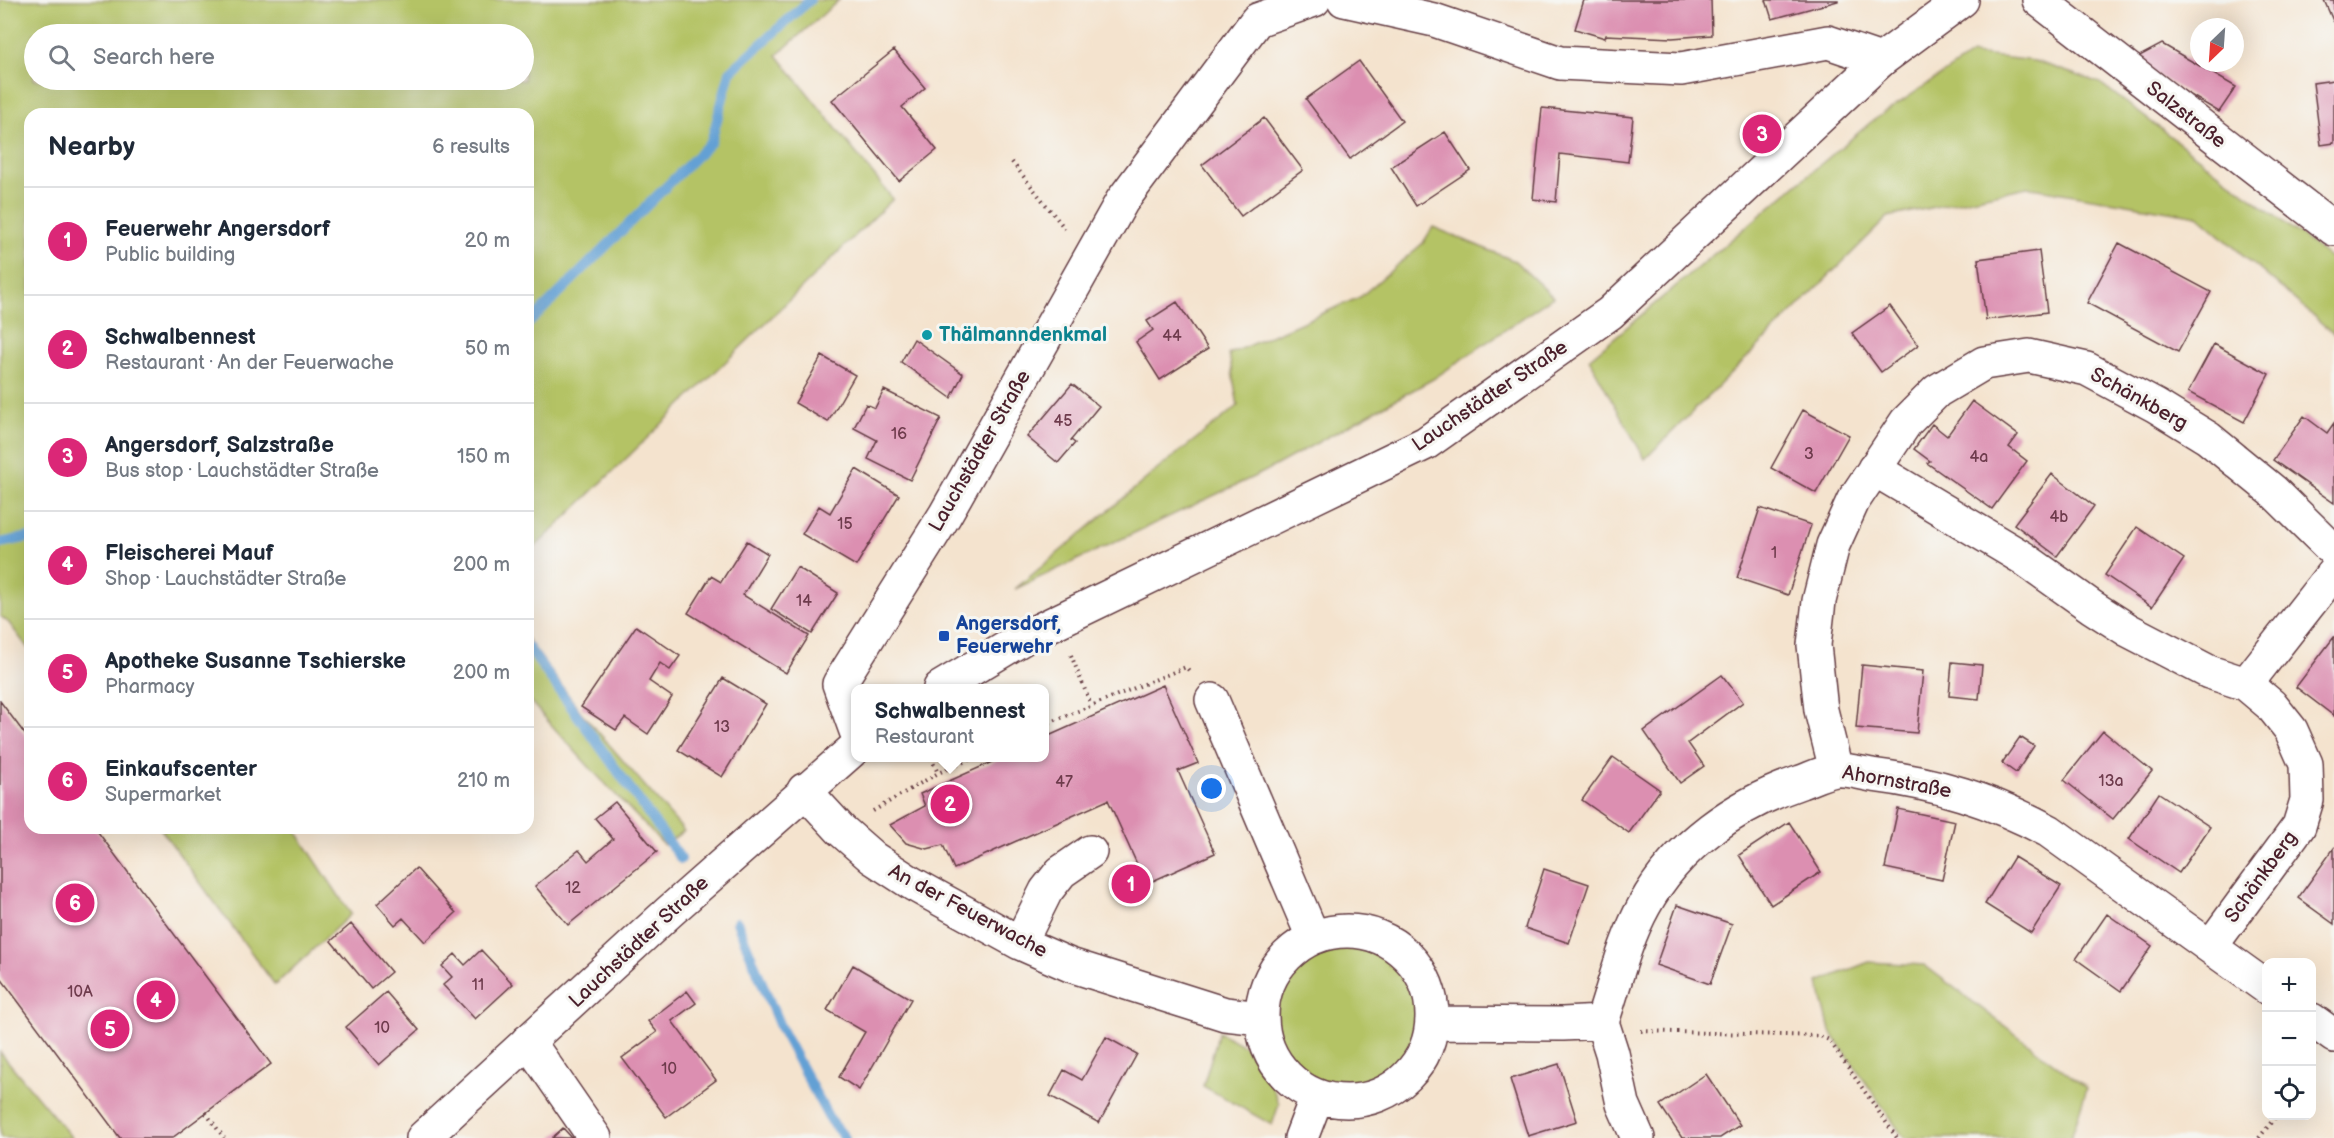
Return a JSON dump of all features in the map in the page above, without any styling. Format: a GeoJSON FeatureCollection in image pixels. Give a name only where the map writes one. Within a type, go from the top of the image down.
{"type":"FeatureCollection","features":[{"type":"Feature","properties":{"kind":"street","name":"Lauchstädter Straße"},"geometry":{"type":"LineString","coordinates":[[851,719],[839,684],[936,531],[1122,201],[1251,10],[1314,0]]}},
{"type":"Feature","properties":{"kind":"street"},"geometry":{"type":"LineString","coordinates":[[1344,0],[1437,10],[1560,63],[1681,69],[1828,42],[1881,60]]}},
{"type":"Feature","properties":{"kind":"street","name":"Lauchstädter Straße"},"geometry":{"type":"LineString","coordinates":[[947,684],[1025,637],[1426,443],[1610,313],[1881,60],[1962,0]]}},
{"type":"Feature","properties":{"kind":"street","name":"Salzstraße"},"geometry":{"type":"LineString","coordinates":[[2039,0],[2334,229]]}},
{"type":"Feature","properties":{"kind":"street","name":"Schänkberg"},"geometry":{"type":"LineString","coordinates":[[1836,770],[1819,700],[1814,645],[1819,601],[1833,545],[1853,501],[1906,422],[1937,391],[1984,363],[2029,356],[2087,369],[2156,406],[2208,438],[2273,491],[2334,551]]}},
{"type":"Feature","properties":{"kind":"street","name":"Schänkberg"},"geometry":{"type":"LineString","coordinates":[[1874,469],[2023,558],[2092,608],[2128,630],[2209,672],[2246,684],[2271,705],[2291,730],[2306,764],[2307,800],[2299,826],[2211,946]]}},
{"type":"Feature","properties":{"kind":"street"},"geometry":{"type":"LineString","coordinates":[[2246,684],[2334,572]]}},
{"type":"Feature","properties":{"kind":"street"},"geometry":{"type":"LineString","coordinates":[[1212,700],[1313,937]]}},
{"type":"Feature","properties":{"kind":"street","name":"Lauchstädter Straße"},"geometry":{"type":"LineString","coordinates":[[423,1138],[804,790],[851,750]]}},
{"type":"Feature","properties":{"kind":"street","name":"Ahornstraße"},"geometry":{"type":"LineString","coordinates":[[1602,1022],[1629,937],[1644,905],[1662,878],[1683,854],[1711,827],[1745,805],[1780,789],[1836,770],[1943,787],[2013,812],[2049,831],[2262,984]]}},
{"type":"Feature","properties":{"kind":"street","name":"An der Feuerwache"},"geometry":{"type":"LineString","coordinates":[[804,790],[841,830],[873,858],[913,884],[1020,943],[1070,964],[1225,1014],[1261,1018]]}},
{"type":"Feature","properties":{"kind":"street"},"geometry":{"type":"LineString","coordinates":[[1020,943],[1046,891],[1061,872],[1090,852]]}},
{"type":"Feature","properties":{"kind":"street"},"geometry":{"type":"LineString","coordinates":[[1337,930],[1362,931],[1386,939],[1406,954],[1422,973],[1431,997],[1433,1023],[1427,1048],[1414,1071],[1394,1089],[1369,1099],[1343,1102],[1317,1096],[1294,1084],[1277,1066],[1266,1043],[1261,1018],[1263,998],[1275,970],[1295,947],[1313,937],[1337,930]]}},
{"type":"Feature","properties":{"kind":"street"},"geometry":{"type":"LineString","coordinates":[[1433,1023],[1602,1022],[1612,1053],[1623,1104],[1638,1138]]}},
{"type":"Feature","properties":{"kind":"street"},"geometry":{"type":"LineString","coordinates":[[2316,1023],[2334,1036]]}},
{"type":"Feature","properties":{"kind":"street"},"geometry":{"type":"LineString","coordinates":[[528,1041],[595,1138]]}},
{"type":"Feature","properties":{"kind":"street"},"geometry":{"type":"LineString","coordinates":[[1301,1138],[1317,1096]]}},
{"type":"Feature","properties":{"kind":"path"},"geometry":{"type":"LineString","coordinates":[[1012,162],[1089,259]]}},
{"type":"Feature","properties":{"kind":"path"},"geometry":{"type":"LineString","coordinates":[[1057,621],[1091,705]]}},
{"type":"Feature","properties":{"kind":"path"},"geometry":{"type":"LineString","coordinates":[[1049,723],[1186,667]]}},
{"type":"Feature","properties":{"kind":"path"},"geometry":{"type":"LineString","coordinates":[[933,762],[938,773]]}},
{"type":"Feature","properties":{"kind":"path"},"geometry":{"type":"LineString","coordinates":[[841,830],[938,773],[964,762]]}},
{"type":"Feature","properties":{"kind":"path"},"geometry":{"type":"LineString","coordinates":[[1677,1032],[1820,1036],[1829,1040],[1897,1138]]}},
{"type":"Feature","properties":{"kind":"path"},"geometry":{"type":"LineString","coordinates":[[206,1113],[224,1138]]}},
{"type":"Feature","properties":{"kind":"path"},"geometry":{"type":"LineString","coordinates":[[2259,1138],[2273,1120]]}},
{"type":"Feature","properties":{"kind":"green space"},"geometry":{"type":"Polygon","coordinates":[[[0,0],[839,0],[777,55],[893,199],[534,548],[534,108],[24,108],[24,643],[9,623],[0,616],[0,0]]]}},
{"type":"Feature","properties":{"kind":"green space"},"geometry":{"type":"Polygon","coordinates":[[[1972,54],[2035,61],[2100,83],[2328,256],[2334,261],[2334,334],[2198,216],[2027,187],[1888,217],[1645,459],[1589,359],[1871,122],[1972,54]]]}},
{"type":"Feature","properties":{"kind":"green space"},"geometry":{"type":"Polygon","coordinates":[[[1433,227],[1515,261],[1553,297],[1433,379],[1264,472],[1015,589],[1164,464],[1238,406],[1229,354],[1360,297],[1423,243],[1433,227]]]}},
{"type":"Feature","properties":{"kind":"green space"},"geometry":{"type":"Polygon","coordinates":[[[534,648],[580,711],[684,831],[664,845],[534,706],[534,648]]]}},
{"type":"Feature","properties":{"kind":"green space"},"geometry":{"type":"Polygon","coordinates":[[[164,834],[298,834],[351,914],[275,985],[164,834]]]}},
{"type":"Feature","properties":{"kind":"green space"},"geometry":{"type":"Polygon","coordinates":[[[1347,945],[1361,946],[1374,951],[1397,966],[1412,989],[1417,1002],[1417,1030],[1412,1043],[1397,1066],[1374,1081],[1361,1086],[1347,1087],[1333,1086],[1320,1081],[1297,1066],[1282,1043],[1277,1030],[1276,1016],[1277,1002],[1282,989],[1297,966],[1320,951],[1333,946],[1347,945]]]}},
{"type":"Feature","properties":{"kind":"green space"},"geometry":{"type":"Polygon","coordinates":[[[1869,962],[1924,965],[2087,1088],[2071,1138],[1904,1138],[1830,1031],[1818,982],[1869,962]]]}},
{"type":"Feature","properties":{"kind":"green space"},"geometry":{"type":"Polygon","coordinates":[[[1219,1032],[1244,1046],[1267,1073],[1279,1104],[1272,1125],[1203,1086],[1219,1032]]]}},
{"type":"Feature","properties":{"kind":"green space"},"geometry":{"type":"Polygon","coordinates":[[[0,1052],[72,1138],[2,1138],[0,1136],[0,1052]]]}},
{"type":"Feature","properties":{"kind":"building"},"geometry":{"type":"Polygon","coordinates":[[[1584,0],[1711,0],[1712,35],[1672,38],[1606,35],[1605,38],[1575,29],[1584,0]]]}},
{"type":"Feature","properties":{"kind":"building"},"geometry":{"type":"Polygon","coordinates":[[[1766,0],[1838,0],[1838,1],[1772,19],[1766,0]]]}},
{"type":"Feature","properties":{"kind":"building"},"geometry":{"type":"Polygon","coordinates":[[[2324,0],[2334,0],[2334,23],[2324,0]]]}},
{"type":"Feature","properties":{"kind":"building"},"geometry":{"type":"Polygon","coordinates":[[[2162,44],[2190,60],[2190,72],[2210,72],[2236,87],[2219,112],[2132,60],[2162,44]]]}},
{"type":"Feature","properties":{"kind":"building"},"geometry":{"type":"Polygon","coordinates":[[[894,50],[925,88],[902,107],[937,150],[899,181],[832,100],[894,50]]]}},
{"type":"Feature","properties":{"kind":"building"},"geometry":{"type":"Polygon","coordinates":[[[1359,61],[1402,121],[1350,159],[1306,99],[1359,61]]]}},
{"type":"Feature","properties":{"kind":"building"},"geometry":{"type":"Polygon","coordinates":[[[2334,80],[2334,143],[2321,145],[2313,83],[2334,80]]]}},
{"type":"Feature","properties":{"kind":"building"},"geometry":{"type":"Polygon","coordinates":[[[1542,108],[1633,117],[1628,162],[1560,154],[1556,202],[1533,199],[1542,108]]]}},
{"type":"Feature","properties":{"kind":"building"},"geometry":{"type":"Polygon","coordinates":[[[1264,118],[1303,170],[1241,216],[1202,165],[1264,118]]]}},
{"type":"Feature","properties":{"kind":"building"},"geometry":{"type":"Polygon","coordinates":[[[1445,132],[1470,170],[1416,206],[1391,167],[1445,132]]]}},
{"type":"Feature","properties":{"kind":"building"},"geometry":{"type":"Polygon","coordinates":[[[2119,243],[2211,292],[2178,352],[2087,303],[2119,243]]]}},
{"type":"Feature","properties":{"kind":"building"},"geometry":{"type":"Polygon","coordinates":[[[2039,251],[2047,312],[1986,320],[1978,259],[2039,251]]]}},
{"type":"Feature","properties":{"kind":"building"},"geometry":{"type":"Polygon","coordinates":[[[1177,302],[1208,349],[1160,380],[1136,342],[1153,330],[1147,321],[1177,302]]]}},
{"type":"Feature","properties":{"kind":"building"},"geometry":{"type":"Polygon","coordinates":[[[1890,306],[1918,345],[1881,372],[1852,333],[1890,306]]]}},
{"type":"Feature","properties":{"kind":"building"},"geometry":{"type":"Polygon","coordinates":[[[914,339],[963,374],[951,398],[901,362],[914,339]]]}},
{"type":"Feature","properties":{"kind":"building"},"geometry":{"type":"Polygon","coordinates":[[[2214,344],[2269,374],[2244,422],[2188,392],[2214,344]]]}},
{"type":"Feature","properties":{"kind":"building"},"geometry":{"type":"Polygon","coordinates":[[[822,356],[855,375],[828,422],[795,403],[822,356]]]}},
{"type":"Feature","properties":{"kind":"building"},"geometry":{"type":"Polygon","coordinates":[[[1072,384],[1099,406],[1071,440],[1075,443],[1058,463],[1027,437],[1072,384]]]}},
{"type":"Feature","properties":{"kind":"building"},"geometry":{"type":"Polygon","coordinates":[[[884,390],[941,418],[910,480],[868,459],[877,440],[854,428],[866,404],[875,408],[884,390]]]}},
{"type":"Feature","properties":{"kind":"building"},"geometry":{"type":"Polygon","coordinates":[[[1972,401],[2018,435],[2009,447],[2027,461],[1992,509],[1927,463],[1930,461],[1914,449],[1932,424],[1947,436],[1972,401]]]}},
{"type":"Feature","properties":{"kind":"building"},"geometry":{"type":"Polygon","coordinates":[[[1803,410],[1849,435],[1816,493],[1771,468],[1803,410]]]}},
{"type":"Feature","properties":{"kind":"building"},"geometry":{"type":"Polygon","coordinates":[[[2304,416],[2327,433],[2334,423],[2334,503],[2273,460],[2304,416]]]}},
{"type":"Feature","properties":{"kind":"building"},"geometry":{"type":"Polygon","coordinates":[[[856,469],[899,495],[856,566],[802,534],[819,506],[830,513],[856,469]]]}},
{"type":"Feature","properties":{"kind":"building"},"geometry":{"type":"Polygon","coordinates":[[[2052,474],[2094,506],[2057,556],[2014,524],[2052,474]]]}},
{"type":"Feature","properties":{"kind":"building"},"geometry":{"type":"Polygon","coordinates":[[[1760,508],[1811,525],[1788,595],[1737,578],[1760,508]]]}},
{"type":"Feature","properties":{"kind":"building"},"geometry":{"type":"Polygon","coordinates":[[[2137,527],[2184,559],[2152,607],[2105,575],[2137,527]]]}},
{"type":"Feature","properties":{"kind":"building"},"geometry":{"type":"Polygon","coordinates":[[[747,541],[768,554],[743,595],[809,636],[786,673],[688,613],[711,576],[721,582],[747,541]]]}},
{"type":"Feature","properties":{"kind":"building"},"geometry":{"type":"Polygon","coordinates":[[[797,567],[838,593],[812,634],[771,609],[797,567]]]}},
{"type":"Feature","properties":{"kind":"building"},"geometry":{"type":"Polygon","coordinates":[[[636,626],[680,656],[670,670],[660,663],[649,681],[672,697],[648,734],[625,718],[616,730],[581,707],[636,626]]]}},
{"type":"Feature","properties":{"kind":"building"},"geometry":{"type":"Polygon","coordinates":[[[2334,637],[2334,716],[2296,687],[2334,637]]]}},
{"type":"Feature","properties":{"kind":"building"},"geometry":{"type":"Polygon","coordinates":[[[1952,662],[1982,665],[1979,699],[1949,696],[1952,662]]]}},
{"type":"Feature","properties":{"kind":"building"},"geometry":{"type":"Polygon","coordinates":[[[1862,665],[1923,671],[1917,733],[1856,728],[1862,665]]]}},
{"type":"Feature","properties":{"kind":"building"},"geometry":{"type":"Polygon","coordinates":[[[1722,675],[1743,702],[1688,743],[1704,766],[1680,783],[1644,731],[1722,675]]]}},
{"type":"Feature","properties":{"kind":"building"},"geometry":{"type":"Polygon","coordinates":[[[723,678],[766,704],[722,777],[678,750],[723,678]]]}},
{"type":"Feature","properties":{"kind":"building"},"geometry":{"type":"Polygon","coordinates":[[[1163,685],[1198,763],[1178,771],[1215,853],[1146,884],[1108,800],[954,869],[943,845],[927,849],[906,843],[890,825],[925,806],[920,794],[992,762],[1049,762],[1049,736],[1163,685]]]}},
{"type":"Feature","properties":{"kind":"building"},"geometry":{"type":"Polygon","coordinates":[[[0,701],[24,733],[24,834],[99,834],[271,1064],[172,1138],[120,1138],[0,977],[0,701]]]}},
{"type":"Feature","properties":{"kind":"building"},"geometry":{"type":"Polygon","coordinates":[[[2103,731],[2152,771],[2113,819],[2064,780],[2103,731]]]}},
{"type":"Feature","properties":{"kind":"building"},"geometry":{"type":"Polygon","coordinates":[[[2020,737],[2034,746],[2016,773],[2002,763],[2020,737]]]}},
{"type":"Feature","properties":{"kind":"building"},"geometry":{"type":"Polygon","coordinates":[[[1613,757],[1660,790],[1629,833],[1582,800],[1613,757]]]}},
{"type":"Feature","properties":{"kind":"building"},"geometry":{"type":"Polygon","coordinates":[[[2159,793],[2210,827],[2179,873],[2129,839],[2159,793]]]}},
{"type":"Feature","properties":{"kind":"building"},"geometry":{"type":"Polygon","coordinates":[[[615,802],[657,852],[568,925],[535,886],[579,850],[588,861],[613,839],[595,818],[615,802]]]}},
{"type":"Feature","properties":{"kind":"building"},"geometry":{"type":"Polygon","coordinates":[[[1898,809],[1955,821],[1942,880],[1885,868],[1898,809]]]}},
{"type":"Feature","properties":{"kind":"building"},"geometry":{"type":"Polygon","coordinates":[[[1789,822],[1821,872],[1771,905],[1739,855],[1789,822]]]}},
{"type":"Feature","properties":{"kind":"building"},"geometry":{"type":"Polygon","coordinates":[[[2334,848],[2334,924],[2298,898],[2334,848]]]}},
{"type":"Feature","properties":{"kind":"building"},"geometry":{"type":"Polygon","coordinates":[[[2014,857],[2061,886],[2031,933],[1985,904],[2014,857]]]}},
{"type":"Feature","properties":{"kind":"building"},"geometry":{"type":"Polygon","coordinates":[[[416,868],[456,913],[425,942],[403,918],[395,925],[377,904],[416,868]]]}},
{"type":"Feature","properties":{"kind":"building"},"geometry":{"type":"Polygon","coordinates":[[[1544,869],[1589,884],[1569,943],[1525,928],[1544,869]]]}},
{"type":"Feature","properties":{"kind":"building"},"geometry":{"type":"Polygon","coordinates":[[[1677,905],[1732,924],[1710,984],[1656,965],[1677,905]]]}},
{"type":"Feature","properties":{"kind":"building"},"geometry":{"type":"Polygon","coordinates":[[[2107,914],[2152,946],[2121,991],[2076,959],[2107,914]]]}},
{"type":"Feature","properties":{"kind":"building"},"geometry":{"type":"Polygon","coordinates":[[[351,924],[391,972],[371,989],[331,941],[351,924]]]}},
{"type":"Feature","properties":{"kind":"building"},"geometry":{"type":"Polygon","coordinates":[[[481,950],[513,984],[475,1019],[443,985],[452,977],[442,966],[455,954],[465,965],[481,950]]]}},
{"type":"Feature","properties":{"kind":"building"},"geometry":{"type":"Polygon","coordinates":[[[853,965],[911,999],[859,1090],[839,1077],[865,1032],[827,1010],[853,965]]]}},
{"type":"Feature","properties":{"kind":"building"},"geometry":{"type":"Polygon","coordinates":[[[687,991],[696,1003],[672,1021],[716,1080],[666,1117],[622,1058],[657,1032],[648,1021],[687,991]]]}},
{"type":"Feature","properties":{"kind":"building"},"geometry":{"type":"Polygon","coordinates":[[[386,992],[419,1030],[379,1065],[346,1027],[386,992]]]}},
{"type":"Feature","properties":{"kind":"building"},"geometry":{"type":"Polygon","coordinates":[[[1106,1037],[1137,1054],[1099,1123],[1050,1096],[1064,1070],[1082,1080],[1106,1037]]]}},
{"type":"Feature","properties":{"kind":"building"},"geometry":{"type":"Polygon","coordinates":[[[1559,1064],[1577,1121],[1528,1136],[1510,1079],[1559,1064]]]}},
{"type":"Feature","properties":{"kind":"building"},"geometry":{"type":"Polygon","coordinates":[[[1706,1074],[1740,1125],[1720,1138],[1682,1138],[1660,1105],[1706,1074]]]}},
{"type":"Feature","properties":{"kind":"building"},"geometry":{"type":"Polygon","coordinates":[[[563,1128],[572,1138],[552,1138],[563,1128]]]}},
{"type":"Feature","properties":{"kind":"waterway"},"geometry":{"type":"LineString","coordinates":[[534,318],[711,142],[730,72],[810,0]]}},
{"type":"Feature","properties":{"kind":"waterway"},"geometry":{"type":"LineString","coordinates":[[0,543],[24,538]]}},
{"type":"Feature","properties":{"kind":"waterway"},"geometry":{"type":"LineString","coordinates":[[534,655],[681,859]]}},
{"type":"Feature","properties":{"kind":"waterway"},"geometry":{"type":"LineString","coordinates":[[737,922],[781,1029],[830,1120],[845,1138]]}},
{"type":"Feature","properties":{"kind":"place","name":"Angersdorf, Salzstraße"},"geometry":{"type":"Point","coordinates":[1762,134]}},
{"type":"Feature","properties":{"kind":"place","name":"Thälmanndenkmal"},"geometry":{"type":"Point","coordinates":[927,335]}},
{"type":"Feature","properties":{"kind":"place","name":"Angersdorf, Feuerwehr"},"geometry":{"type":"Point","coordinates":[944,636]}},
{"type":"Feature","properties":{"kind":"place","name":"Schwalbennest"},"geometry":{"type":"Point","coordinates":[950,804]}},
{"type":"Feature","properties":{"kind":"place","name":"Feuerwehr Angersdorf"},"geometry":{"type":"Point","coordinates":[1131,884]}},
{"type":"Feature","properties":{"kind":"place","name":"Einkaufscenter"},"geometry":{"type":"Point","coordinates":[75,903]}},
{"type":"Feature","properties":{"kind":"place","name":"Fleischerei Mauf"},"geometry":{"type":"Point","coordinates":[156,1000]}},
{"type":"Feature","properties":{"kind":"place","name":"Apotheke Susanne Tschierske"},"geometry":{"type":"Point","coordinates":[110,1029]}}]}
